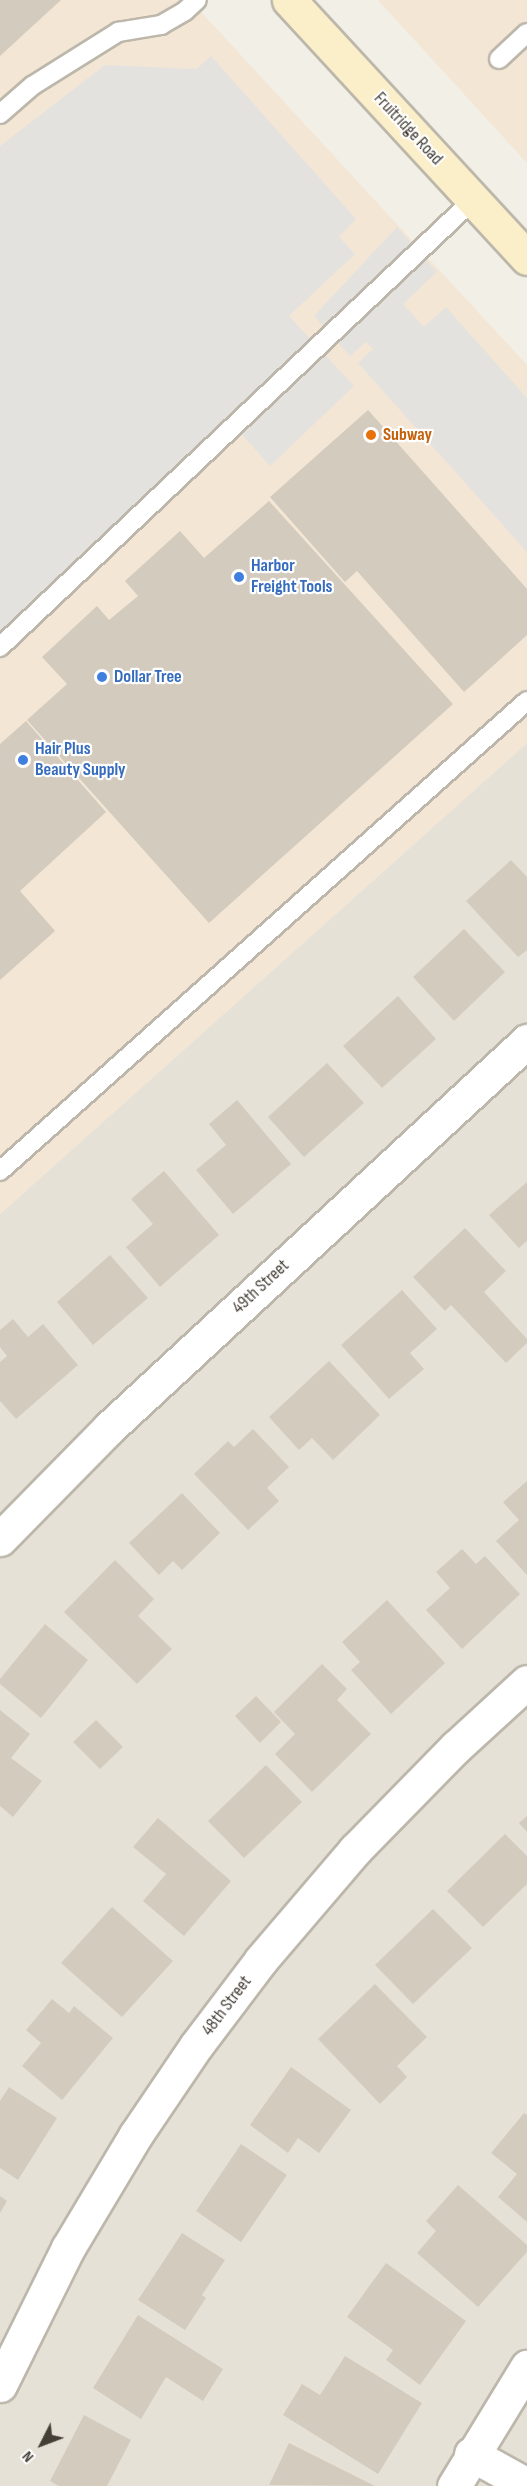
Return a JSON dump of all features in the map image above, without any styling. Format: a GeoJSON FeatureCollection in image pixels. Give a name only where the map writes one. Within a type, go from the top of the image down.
{"type":"FeatureCollection","features":[{"type":"Feature","properties":{"kind":"main road","name":"Fruitridge Road"},"geometry":{"type":"LineString","coordinates":[[290,0],[527,258]]}},
{"type":"Feature","properties":{"kind":"street","name":"49th Street"},"geometry":{"type":"LineString","coordinates":[[0,1539],[109,1428],[527,1041]]}},
{"type":"Feature","properties":{"kind":"street","name":"48th Street"},"geometry":{"type":"LineString","coordinates":[[0,2385],[68,2248],[135,2136],[196,2046],[261,1960],[355,1850],[456,1747],[527,1682]]}},
{"type":"Feature","properties":{"kind":"street"},"geometry":{"type":"LineString","coordinates":[[454,2486],[471,2454],[527,2367]]}},
{"type":"Feature","properties":{"kind":"street"},"geometry":{"type":"LineString","coordinates":[[471,2454],[527,2485]]}},
{"type":"Feature","properties":{"kind":"lane"},"geometry":{"type":"LineString","coordinates":[[0,114],[32,86],[118,32],[161,25],[185,11],[197,0]]}},
{"type":"Feature","properties":{"kind":"lane"},"geometry":{"type":"LineString","coordinates":[[499,59],[527,33]]}},
{"type":"Feature","properties":{"kind":"lane"},"geometry":{"type":"LineString","coordinates":[[0,647],[473,200]]}},
{"type":"Feature","properties":{"kind":"lane"},"geometry":{"type":"LineString","coordinates":[[0,1171],[527,700]]}},
{"type":"Feature","properties":{"kind":"shaded area"},"geometry":{"type":"Polygon","coordinates":[[[0,0],[190,0],[527,365],[527,743],[0,1214],[0,0]]]}},
{"type":"Feature","properties":{"kind":"shaded area"},"geometry":{"type":"Polygon","coordinates":[[[378,0],[527,0],[527,163],[378,0]]]}},
{"type":"Feature","properties":{"kind":"shaded area"},"geometry":{"type":"Polygon","coordinates":[[[211,56],[356,219],[339,237],[355,254],[289,316],[354,386],[270,466],[230,421],[0,635],[0,146],[105,65],[196,69],[211,56]]]}},
{"type":"Feature","properties":{"kind":"shaded area"},"geometry":{"type":"Polygon","coordinates":[[[397,227],[437,272],[403,304],[424,327],[446,307],[527,398],[527,552],[358,363],[373,349],[366,342],[350,356],[314,316],[397,227]]]}},
{"type":"Feature","properties":{"kind":"shaded area"},"geometry":{"type":"Polygon","coordinates":[[[527,743],[527,2486],[0,2486],[0,1214],[527,743]]]}},
{"type":"Feature","properties":{"kind":"building"},"geometry":{"type":"Polygon","coordinates":[[[0,0],[61,0],[0,56],[0,0]]]}},
{"type":"Feature","properties":{"kind":"building"},"geometry":{"type":"Polygon","coordinates":[[[368,410],[527,589],[527,635],[464,692],[357,571],[345,582],[270,497],[368,410]]]}},
{"type":"Feature","properties":{"kind":"building"},"geometry":{"type":"Polygon","coordinates":[[[269,501],[453,704],[209,923],[27,720],[67,684],[42,657],[97,606],[109,620],[138,596],[125,581],[180,531],[204,558],[269,501]]]}},
{"type":"Feature","properties":{"kind":"building"},"geometry":{"type":"Polygon","coordinates":[[[26,721],[106,812],[20,891],[55,931],[0,980],[0,744],[26,721]]]}},
{"type":"Feature","properties":{"kind":"building"},"geometry":{"type":"Polygon","coordinates":[[[511,860],[527,877],[527,950],[518,957],[466,901],[511,860]]]}},
{"type":"Feature","properties":{"kind":"building"},"geometry":{"type":"Polygon","coordinates":[[[464,929],[505,972],[454,1021],[413,977],[464,929]]]}},
{"type":"Feature","properties":{"kind":"building"},"geometry":{"type":"Polygon","coordinates":[[[398,996],[436,1039],[382,1088],[343,1046],[398,996]]]}},
{"type":"Feature","properties":{"kind":"building"},"geometry":{"type":"Polygon","coordinates":[[[327,1063],[364,1103],[304,1157],[268,1117],[327,1063]]]}},
{"type":"Feature","properties":{"kind":"building"},"geometry":{"type":"Polygon","coordinates":[[[237,1100],[291,1164],[233,1214],[196,1170],[226,1145],[209,1124],[237,1100]]]}},
{"type":"Feature","properties":{"kind":"building"},"geometry":{"type":"Polygon","coordinates":[[[164,1171],[219,1235],[160,1287],[126,1247],[153,1224],[131,1199],[164,1171]]]}},
{"type":"Feature","properties":{"kind":"building"},"geometry":{"type":"Polygon","coordinates":[[[527,1182],[527,1241],[519,1248],[489,1215],[527,1182]]]}},
{"type":"Feature","properties":{"kind":"building"},"geometry":{"type":"Polygon","coordinates":[[[465,1228],[506,1271],[484,1292],[527,1339],[527,1343],[506,1363],[451,1305],[445,1311],[413,1277],[465,1228]]]}},
{"type":"Feature","properties":{"kind":"building"},"geometry":{"type":"Polygon","coordinates":[[[110,1255],[148,1298],[93,1345],[57,1302],[110,1255]]]}},
{"type":"Feature","properties":{"kind":"building"},"geometry":{"type":"Polygon","coordinates":[[[402,1290],[437,1329],[410,1353],[424,1369],[389,1399],[341,1345],[402,1290]]]}},
{"type":"Feature","properties":{"kind":"building"},"geometry":{"type":"Polygon","coordinates":[[[13,1319],[28,1337],[43,1324],[78,1365],[16,1419],[0,1401],[0,1362],[7,1356],[0,1347],[0,1330],[13,1319]]]}},
{"type":"Feature","properties":{"kind":"building"},"geometry":{"type":"Polygon","coordinates":[[[329,1361],[380,1415],[333,1460],[312,1438],[299,1450],[269,1417],[329,1361]]]}},
{"type":"Feature","properties":{"kind":"building"},"geometry":{"type":"Polygon","coordinates":[[[253,1429],[289,1467],[267,1488],[279,1501],[248,1530],[194,1474],[228,1441],[234,1447],[253,1429]]]}},
{"type":"Feature","properties":{"kind":"building"},"geometry":{"type":"Polygon","coordinates":[[[527,1481],[527,1575],[496,1541],[519,1520],[503,1502],[527,1481]]]}},
{"type":"Feature","properties":{"kind":"building"},"geometry":{"type":"Polygon","coordinates":[[[182,1493],[220,1533],[182,1570],[173,1561],[159,1575],[129,1543],[182,1493]]]}},
{"type":"Feature","properties":{"kind":"building"},"geometry":{"type":"Polygon","coordinates":[[[462,1549],[476,1564],[485,1556],[520,1594],[462,1649],[426,1610],[450,1588],[436,1572],[462,1549]]]}},
{"type":"Feature","properties":{"kind":"building"},"geometry":{"type":"Polygon","coordinates":[[[115,1560],[154,1599],[138,1616],[172,1649],[137,1684],[64,1612],[115,1560]]]}},
{"type":"Feature","properties":{"kind":"building"},"geometry":{"type":"Polygon","coordinates":[[[387,1600],[445,1663],[391,1714],[351,1670],[360,1662],[342,1642],[387,1600]]]}},
{"type":"Feature","properties":{"kind":"building"},"geometry":{"type":"Polygon","coordinates":[[[45,1624],[88,1660],[41,1718],[0,1684],[0,1679],[45,1624]]]}},
{"type":"Feature","properties":{"kind":"building"},"geometry":{"type":"Polygon","coordinates":[[[322,1664],[347,1689],[337,1700],[371,1734],[312,1792],[275,1754],[295,1734],[274,1712],[322,1664]]]}},
{"type":"Feature","properties":{"kind":"building"},"geometry":{"type":"Polygon","coordinates":[[[256,1696],[281,1722],[260,1743],[235,1716],[256,1696]]]}},
{"type":"Feature","properties":{"kind":"building"},"geometry":{"type":"Polygon","coordinates":[[[0,1710],[30,1734],[11,1758],[42,1781],[13,1817],[0,1806],[0,1710]]]}},
{"type":"Feature","properties":{"kind":"building"},"geometry":{"type":"Polygon","coordinates":[[[96,1720],[123,1747],[100,1769],[73,1742],[96,1720]]]}},
{"type":"Feature","properties":{"kind":"building"},"geometry":{"type":"Polygon","coordinates":[[[266,1765],[302,1802],[244,1858],[208,1821],[266,1765]]]}},
{"type":"Feature","properties":{"kind":"building"},"geometry":{"type":"Polygon","coordinates":[[[527,1816],[527,1832],[519,1823],[527,1816]]]}},
{"type":"Feature","properties":{"kind":"building"},"geometry":{"type":"Polygon","coordinates":[[[158,1818],[231,1881],[184,1936],[143,1901],[166,1874],[133,1847],[158,1818]]]}},
{"type":"Feature","properties":{"kind":"building"},"geometry":{"type":"Polygon","coordinates":[[[505,1834],[527,1856],[527,1884],[483,1927],[447,1891],[505,1834]]]}},
{"type":"Feature","properties":{"kind":"building"},"geometry":{"type":"Polygon","coordinates":[[[112,1907],[173,1961],[122,2017],[61,1963],[112,1907]]]}},
{"type":"Feature","properties":{"kind":"building"},"geometry":{"type":"Polygon","coordinates":[[[433,1909],[472,1948],[413,2004],[375,1965],[433,1909]]]}},
{"type":"Feature","properties":{"kind":"building"},"geometry":{"type":"Polygon","coordinates":[[[375,1984],[427,2037],[397,2066],[407,2077],[380,2104],[318,2039],[375,1984]]]}},
{"type":"Feature","properties":{"kind":"building"},"geometry":{"type":"Polygon","coordinates":[[[52,1999],[69,2013],[74,2006],[113,2038],[62,2100],[22,2066],[41,2043],[26,2030],[52,1999]]]}},
{"type":"Feature","properties":{"kind":"building"},"geometry":{"type":"Polygon","coordinates":[[[291,2067],[351,2110],[319,2153],[298,2138],[288,2153],[250,2125],[291,2067]]]}},
{"type":"Feature","properties":{"kind":"building"},"geometry":{"type":"Polygon","coordinates":[[[9,2087],[57,2118],[18,2180],[0,2168],[0,2101],[9,2087]]]}},
{"type":"Feature","properties":{"kind":"building"},"geometry":{"type":"Polygon","coordinates":[[[524,2113],[527,2115],[527,2222],[498,2197],[517,2174],[491,2153],[524,2113]]]}},
{"type":"Feature","properties":{"kind":"building"},"geometry":{"type":"Polygon","coordinates":[[[241,2144],[287,2175],[241,2242],[196,2211],[241,2144]]]}},
{"type":"Feature","properties":{"kind":"building"},"geometry":{"type":"Polygon","coordinates":[[[458,2185],[527,2245],[527,2252],[478,2307],[417,2253],[436,2231],[426,2221],[458,2185]]]}},
{"type":"Feature","properties":{"kind":"building"},"geometry":{"type":"Polygon","coordinates":[[[0,2196],[7,2201],[0,2213],[0,2196]]]}},
{"type":"Feature","properties":{"kind":"building"},"geometry":{"type":"Polygon","coordinates":[[[182,2233],[225,2260],[202,2295],[206,2298],[185,2330],[138,2300],[182,2233]]]}},
{"type":"Feature","properties":{"kind":"building"},"geometry":{"type":"Polygon","coordinates":[[[386,2263],[466,2321],[420,2385],[386,2360],[393,2350],[347,2317],[386,2263]]]}},
{"type":"Feature","properties":{"kind":"building"},"geometry":{"type":"Polygon","coordinates":[[[138,2315],[223,2369],[203,2401],[166,2377],[141,2419],[93,2388],[138,2315]]]}},
{"type":"Feature","properties":{"kind":"building"},"geometry":{"type":"Polygon","coordinates":[[[345,2356],[422,2403],[378,2474],[283,2415],[302,2384],[320,2395],[345,2356]]]}},
{"type":"Feature","properties":{"kind":"building"},"geometry":{"type":"Polygon","coordinates":[[[84,2415],[131,2440],[107,2486],[59,2486],[50,2481],[84,2415]]]}},
{"type":"Feature","properties":{"kind":"building"},"geometry":{"type":"Polygon","coordinates":[[[289,2443],[375,2486],[269,2485],[289,2443]]]}},
{"type":"Feature","properties":{"kind":"place","name":"Subway"},"geometry":{"type":"Point","coordinates":[371,435]}},
{"type":"Feature","properties":{"kind":"place","name":"Harbor Freight Tools"},"geometry":{"type":"Point","coordinates":[239,577]}},
{"type":"Feature","properties":{"kind":"place","name":"Dollar Tree"},"geometry":{"type":"Point","coordinates":[102,677]}},
{"type":"Feature","properties":{"kind":"place","name":"Hair Plus Beauty Supply"},"geometry":{"type":"Point","coordinates":[23,760]}}]}
